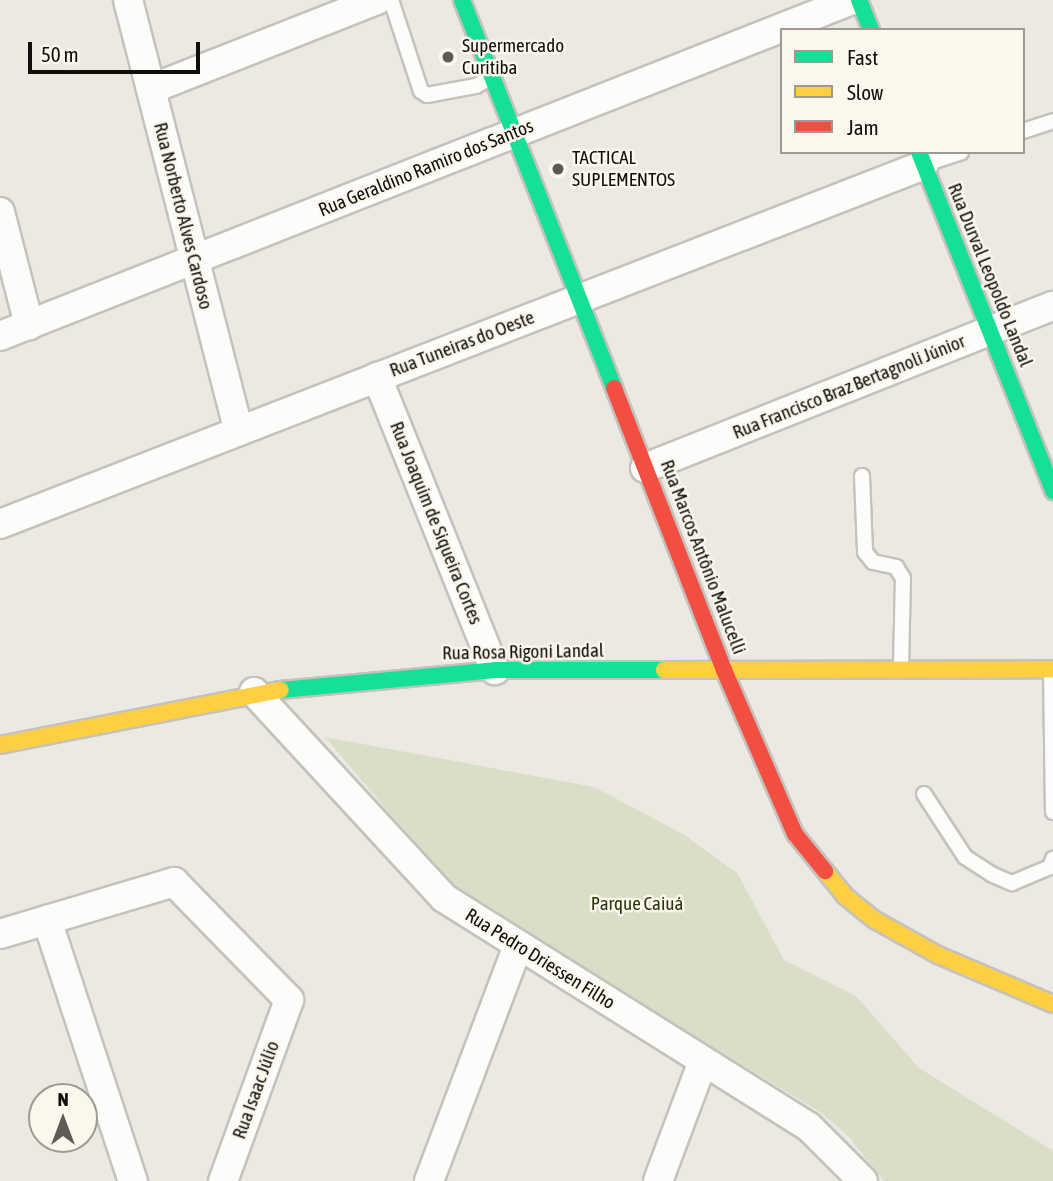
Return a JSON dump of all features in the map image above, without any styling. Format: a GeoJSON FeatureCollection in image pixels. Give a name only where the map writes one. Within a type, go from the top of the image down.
{"type":"FeatureCollection","features":[{"type":"Feature","properties":{"kind":"street","name":"Rua Norberto Alves Cardoso"},"geometry":{"type":"LineString","coordinates":[[128,0],[239,431]]}},
{"type":"Feature","properties":{"kind":"street"},"geometry":{"type":"LineString","coordinates":[[151,89],[377,0]]}},
{"type":"Feature","properties":{"kind":"street","name":"Rua Marcos Antônio Malucelli"},"geometry":{"type":"LineString","coordinates":[[462,0],[724,670],[794,834],[845,896],[907,940],[1053,1004]]}},
{"type":"Feature","properties":{"kind":"street","name":"Rua Geraldino Ramiro dos Santos"},"geometry":{"type":"LineString","coordinates":[[781,28],[852,0]]}},
{"type":"Feature","properties":{"kind":"street"},"geometry":{"type":"LineString","coordinates":[[859,0],[870,28]]}},
{"type":"Feature","properties":{"kind":"street","name":"Rua Geraldino Ramiro dos Santos"},"geometry":{"type":"LineString","coordinates":[[0,336],[780,28]]}},
{"type":"Feature","properties":{"kind":"street","name":"Rua Tuneiras do Oeste"},"geometry":{"type":"LineString","coordinates":[[0,524],[579,299],[921,159]]}},
{"type":"Feature","properties":{"kind":"street","name":"Rua Durval Leopoldo Landal"},"geometry":{"type":"LineString","coordinates":[[921,159],[1053,491]]}},
{"type":"Feature","properties":{"kind":"street"},"geometry":{"type":"LineString","coordinates":[[0,212],[29,325]]}},
{"type":"Feature","properties":{"kind":"street","name":"Rua Francisco Braz Bertagnoli Júnior"},"geometry":{"type":"LineString","coordinates":[[645,468],[1053,306]]}},
{"type":"Feature","properties":{"kind":"street","name":"Rua Joaquim de Siqueira Cortes"},"geometry":{"type":"LineString","coordinates":[[377,377],[495,670]]}},
{"type":"Feature","properties":{"kind":"street","name":"Rua Rosa Rigoni Landal"},"geometry":{"type":"LineString","coordinates":[[0,745],[254,692],[495,670],[1052,669]]}},
{"type":"Feature","properties":{"kind":"street","name":"Rua Pedro Driessen Filho"},"geometry":{"type":"LineString","coordinates":[[254,692],[429,885],[518,946],[809,1127],[863,1181]]}},
{"type":"Feature","properties":{"kind":"street","name":"Rua Isaac Júlio"},"geometry":{"type":"LineString","coordinates":[[47,920],[174,882],[289,1000],[223,1181]]}},
{"type":"Feature","properties":{"kind":"street"},"geometry":{"type":"LineString","coordinates":[[0,934],[47,920],[133,1181]]}},
{"type":"Feature","properties":{"kind":"street"},"geometry":{"type":"LineString","coordinates":[[429,1181],[518,946]]}},
{"type":"Feature","properties":{"kind":"street"},"geometry":{"type":"LineString","coordinates":[[658,1181],[703,1061]]}},
{"type":"Feature","properties":{"kind":"lane"},"geometry":{"type":"LineString","coordinates":[[391,0],[421,91],[427,95],[476,86],[492,77]]}},
{"type":"Feature","properties":{"kind":"lane"},"geometry":{"type":"LineString","coordinates":[[1025,130],[1053,121]]}},
{"type":"Feature","properties":{"kind":"lane"},"geometry":{"type":"LineString","coordinates":[[921,159],[950,154]]}},
{"type":"Feature","properties":{"kind":"lane"},"geometry":{"type":"LineString","coordinates":[[863,475],[865,552],[873,562],[896,567],[903,578],[901,669]]}},
{"type":"Feature","properties":{"kind":"lane"},"geometry":{"type":"LineString","coordinates":[[1052,669],[1053,812]]}},
{"type":"Feature","properties":{"kind":"lane"},"geometry":{"type":"LineString","coordinates":[[924,794],[965,857],[993,876],[1012,883],[1049,867],[1053,859]]}},
{"type":"Feature","properties":{"kind":"green space","name":"Parque Caiuá"},"geometry":{"type":"Polygon","coordinates":[[[325,737],[594,787],[683,834],[737,873],[784,960],[856,996],[919,1068],[1053,1151],[1053,1181],[884,1181],[849,1137],[823,1114],[474,903],[444,877],[325,737]]]}},
{"type":"Feature","properties":{"kind":"traffic: fast"},"geometry":{"type":"LineString","coordinates":[[462,0],[614,388]]}},
{"type":"Feature","properties":{"kind":"traffic: fast"},"geometry":{"type":"LineString","coordinates":[[859,0],[870,28]]}},
{"type":"Feature","properties":{"kind":"traffic: fast"},"geometry":{"type":"LineString","coordinates":[[920,154],[1053,491]]}},
{"type":"Feature","properties":{"kind":"traffic: fast"},"geometry":{"type":"LineString","coordinates":[[281,690],[495,670],[664,670]]}},
{"type":"Feature","properties":{"kind":"traffic: slow"},"geometry":{"type":"LineString","coordinates":[[664,670],[1053,669]]}},
{"type":"Feature","properties":{"kind":"traffic: slow"},"geometry":{"type":"LineString","coordinates":[[0,745],[281,690]]}},
{"type":"Feature","properties":{"kind":"traffic: slow"},"geometry":{"type":"LineString","coordinates":[[825,871],[845,896],[875,920],[938,955],[1053,1004]]}},
{"type":"Feature","properties":{"kind":"traffic: jam"},"geometry":{"type":"LineString","coordinates":[[614,388],[724,670],[795,834],[825,871]]}},
{"type":"Feature","properties":{"kind":"place","name":"Supermercado Curitiba"},"geometry":{"type":"Point","coordinates":[448,57]}},
{"type":"Feature","properties":{"kind":"place","name":"TACTICAL SUPLEMENTOS"},"geometry":{"type":"Point","coordinates":[558,169]}}]}
